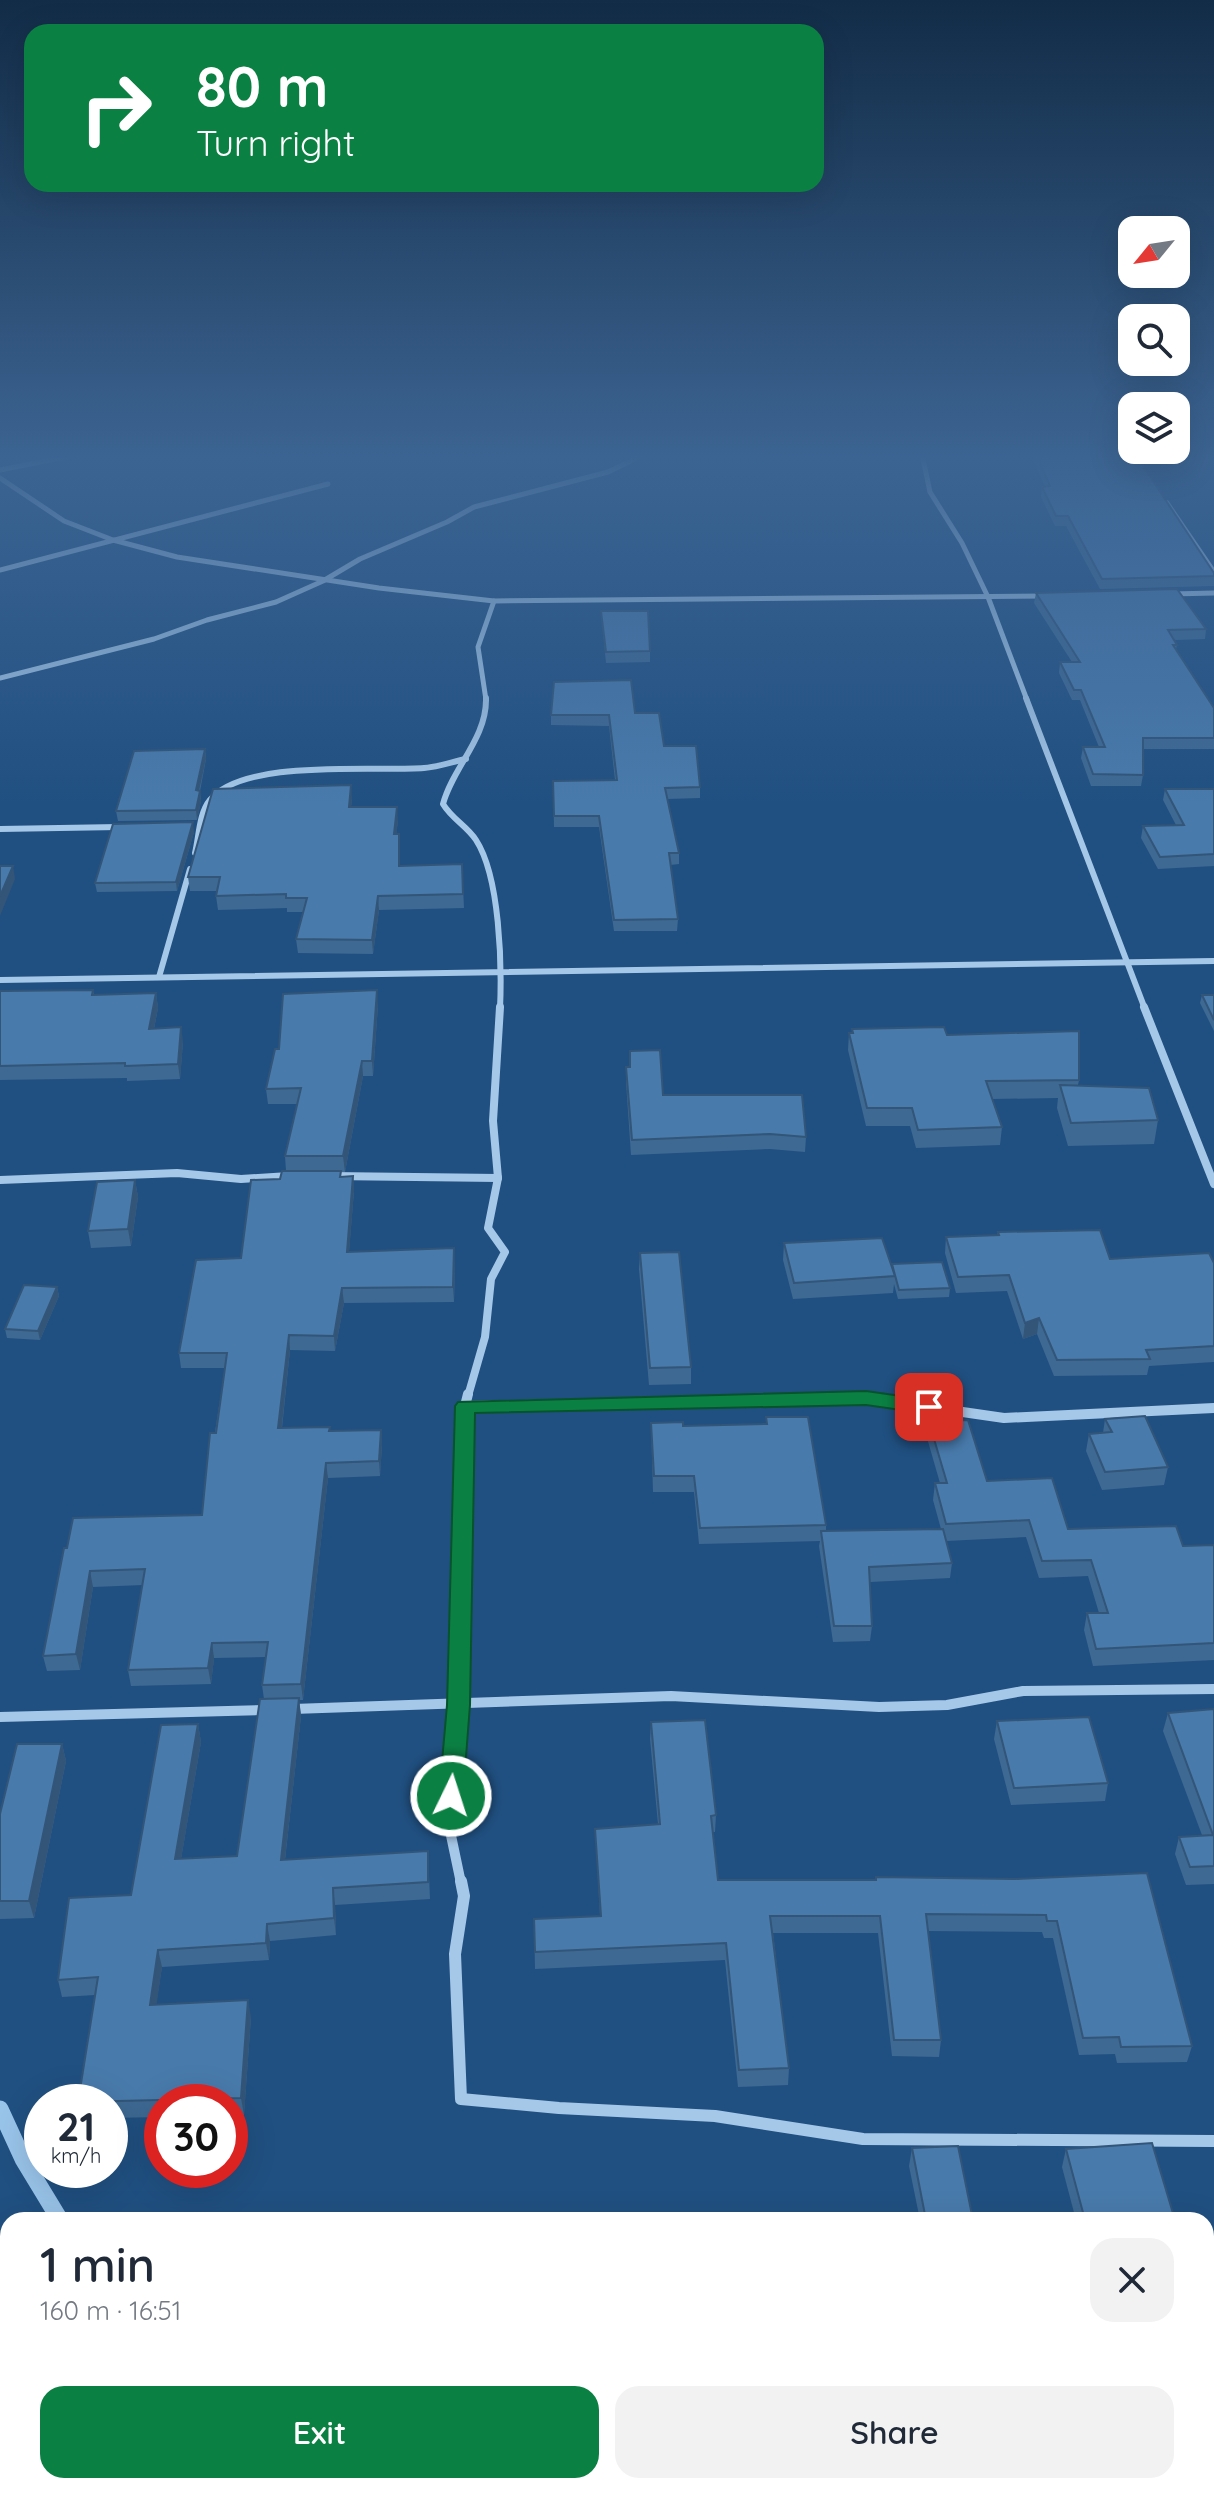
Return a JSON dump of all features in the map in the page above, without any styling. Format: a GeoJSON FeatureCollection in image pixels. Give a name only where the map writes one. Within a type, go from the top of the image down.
{"type":"FeatureCollection","features":[{"type":"Feature","properties":{"kind":"street"},"geometry":{"type":"LineString","coordinates":[[258,570],[494,601],[1049,596]]}},
{"type":"Feature","properties":{"kind":"street"},"geometry":{"type":"LineString","coordinates":[[0,678],[154,639],[207,620],[276,602],[341,570]]}},
{"type":"Feature","properties":{"kind":"street"},"geometry":{"type":"LineString","coordinates":[[975,570],[1214,1184]]}},
{"type":"Feature","properties":{"kind":"street"},"geometry":{"type":"LineString","coordinates":[[1169,594],[1214,593]]}},
{"type":"Feature","properties":{"kind":"street"},"geometry":{"type":"LineString","coordinates":[[494,601],[478,654],[486,692],[486,710],[481,729],[446,790],[443,804],[451,818],[475,838],[490,872],[502,972],[493,1121],[498,1178],[488,1228],[505,1252],[491,1279],[485,1337],[465,1406],[458,1705],[449,1826],[464,1896],[455,1954],[461,2099],[559,2108],[715,2116],[863,2139],[1214,2141]]}},
{"type":"Feature","properties":{"kind":"street"},"geometry":{"type":"LineString","coordinates":[[159,977],[210,798],[246,779],[339,768],[429,767],[466,758]]}},
{"type":"Feature","properties":{"kind":"street"},"geometry":{"type":"LineString","coordinates":[[186,826],[202,826]]}},
{"type":"Feature","properties":{"kind":"street"},"geometry":{"type":"LineString","coordinates":[[0,829],[124,827]]}},
{"type":"Feature","properties":{"kind":"street"},"geometry":{"type":"LineString","coordinates":[[0,980],[1214,961]]}},
{"type":"Feature","properties":{"kind":"street"},"geometry":{"type":"LineString","coordinates":[[0,1180],[177,1173],[241,1179],[299,1176]]}},
{"type":"Feature","properties":{"kind":"street"},"geometry":{"type":"LineString","coordinates":[[315,1176],[498,1178]]}},
{"type":"Feature","properties":{"kind":"street"},"geometry":{"type":"LineString","coordinates":[[465,1406],[866,1398],[1004,1418],[1214,1408]]}},
{"type":"Feature","properties":{"kind":"street"},"geometry":{"type":"LineString","coordinates":[[0,1717],[671,1696],[879,1707],[947,1705],[1023,1691],[1214,1689]]}},
{"type":"Feature","properties":{"kind":"building"},"geometry":{"type":"Polygon","coordinates":[[[1097,570],[1212,570],[1214,576],[1102,579],[1097,570]]]}},
{"type":"Feature","properties":{"kind":"building"},"geometry":{"type":"Polygon","coordinates":[[[1177,589],[1206,629],[1168,630],[1177,645],[1173,645],[1214,708],[1214,738],[1143,738],[1143,775],[1093,774],[1083,747],[1105,747],[1081,690],[1074,690],[1060,662],[1080,662],[1036,593],[1177,589]]]}},
{"type":"Feature","properties":{"kind":"building"},"geometry":{"type":"Polygon","coordinates":[[[601,611],[648,611],[650,651],[606,652],[601,611]]]}},
{"type":"Feature","properties":{"kind":"building"},"geometry":{"type":"Polygon","coordinates":[[[631,680],[635,713],[659,713],[664,746],[696,746],[700,787],[665,788],[679,853],[669,853],[678,919],[614,920],[599,816],[554,816],[553,781],[617,780],[609,715],[551,715],[554,682],[631,680]]]}},
{"type":"Feature","properties":{"kind":"building"},"geometry":{"type":"Polygon","coordinates":[[[205,749],[196,790],[200,791],[196,810],[116,811],[134,751],[205,749]]]}},
{"type":"Feature","properties":{"kind":"building"},"geometry":{"type":"Polygon","coordinates":[[[351,785],[349,807],[397,807],[394,834],[399,834],[399,866],[462,864],[463,894],[378,896],[372,940],[296,939],[307,898],[286,898],[286,894],[216,896],[220,877],[188,877],[213,789],[351,785]]]}},
{"type":"Feature","properties":{"kind":"building"},"geometry":{"type":"Polygon","coordinates":[[[1165,789],[1214,789],[1214,854],[1160,857],[1143,826],[1184,825],[1165,789]]]}},
{"type":"Feature","properties":{"kind":"building"},"geometry":{"type":"Polygon","coordinates":[[[193,822],[176,882],[95,883],[113,824],[193,822]]]}},
{"type":"Feature","properties":{"kind":"building"},"geometry":{"type":"Polygon","coordinates":[[[0,866],[13,866],[0,896],[0,866]]]}},
{"type":"Feature","properties":{"kind":"building"},"geometry":{"type":"Polygon","coordinates":[[[93,990],[92,995],[156,993],[149,1029],[181,1027],[178,1064],[0,1066],[0,991],[93,990]]]}},
{"type":"Feature","properties":{"kind":"building"},"geometry":{"type":"Polygon","coordinates":[[[377,990],[372,1061],[362,1061],[343,1156],[285,1156],[301,1088],[266,1089],[275,1049],[279,1049],[283,994],[377,990]]]}},
{"type":"Feature","properties":{"kind":"building"},"geometry":{"type":"Polygon","coordinates":[[[1202,995],[1214,995],[1214,1020],[1202,995]]]}},
{"type":"Feature","properties":{"kind":"building"},"geometry":{"type":"Polygon","coordinates":[[[944,1027],[947,1035],[1079,1031],[1079,1080],[986,1081],[1002,1127],[918,1130],[912,1108],[867,1108],[849,1033],[853,1033],[852,1029],[944,1027]]]}},
{"type":"Feature","properties":{"kind":"building"},"geometry":{"type":"Polygon","coordinates":[[[660,1050],[663,1095],[802,1095],[806,1137],[770,1134],[632,1140],[626,1067],[630,1067],[630,1051],[660,1050]]]}},
{"type":"Feature","properties":{"kind":"building"},"geometry":{"type":"Polygon","coordinates":[[[1060,1085],[1149,1088],[1158,1120],[1071,1123],[1060,1085]]]}},
{"type":"Feature","properties":{"kind":"building"},"geometry":{"type":"Polygon","coordinates":[[[282,1171],[341,1171],[340,1177],[353,1176],[347,1252],[454,1248],[453,1287],[342,1288],[334,1336],[289,1335],[278,1428],[381,1430],[379,1461],[326,1463],[301,1684],[262,1685],[268,1642],[212,1643],[208,1668],[128,1670],[145,1569],[90,1571],[76,1654],[43,1656],[64,1548],[67,1548],[73,1518],[202,1515],[210,1433],[216,1433],[227,1353],[179,1353],[196,1260],[241,1258],[251,1180],[280,1179],[282,1171]]]}},
{"type":"Feature","properties":{"kind":"building"},"geometry":{"type":"Polygon","coordinates":[[[135,1180],[128,1229],[88,1231],[97,1182],[135,1180]]]}},
{"type":"Feature","properties":{"kind":"building"},"geometry":{"type":"Polygon","coordinates":[[[1100,1230],[1110,1259],[1209,1253],[1214,1263],[1214,1346],[1146,1350],[1150,1359],[1057,1360],[1039,1318],[1025,1323],[1009,1275],[958,1277],[946,1237],[999,1235],[998,1232],[1100,1230]]]}},
{"type":"Feature","properties":{"kind":"building"},"geometry":{"type":"Polygon","coordinates":[[[882,1238],[895,1276],[794,1283],[784,1243],[882,1238]]]}},
{"type":"Feature","properties":{"kind":"building"},"geometry":{"type":"Polygon","coordinates":[[[679,1252],[691,1367],[650,1368],[640,1253],[679,1252]]]}},
{"type":"Feature","properties":{"kind":"building"},"geometry":{"type":"Polygon","coordinates":[[[942,1262],[950,1288],[899,1290],[892,1264],[942,1262]]]}},
{"type":"Feature","properties":{"kind":"building"},"geometry":{"type":"Polygon","coordinates":[[[24,1285],[57,1287],[38,1331],[5,1329],[24,1285]]]}},
{"type":"Feature","properties":{"kind":"building"},"geometry":{"type":"Polygon","coordinates":[[[1145,1416],[1168,1467],[1105,1472],[1089,1434],[1112,1432],[1105,1419],[1145,1416]]]}},
{"type":"Feature","properties":{"kind":"building"},"geometry":{"type":"Polygon","coordinates":[[[766,1417],[808,1417],[826,1525],[700,1528],[694,1476],[654,1476],[651,1423],[683,1422],[683,1426],[767,1424],[766,1417]]]}},
{"type":"Feature","properties":{"kind":"building"},"geometry":{"type":"Polygon","coordinates":[[[968,1420],[987,1481],[1052,1478],[1068,1529],[1176,1526],[1183,1546],[1214,1545],[1214,1643],[1096,1649],[1087,1613],[1108,1613],[1091,1560],[1042,1561],[1029,1520],[946,1524],[935,1483],[947,1483],[929,1422],[968,1420]]]}},
{"type":"Feature","properties":{"kind":"building"},"geometry":{"type":"Polygon","coordinates":[[[943,1529],[952,1563],[869,1567],[872,1626],[834,1626],[821,1531],[943,1529]]]}},
{"type":"Feature","properties":{"kind":"building"},"geometry":{"type":"Polygon","coordinates":[[[299,1698],[281,1860],[428,1851],[428,1882],[333,1888],[334,1918],[267,1924],[266,1943],[158,1950],[150,2005],[248,2000],[242,2084],[144,2084],[144,2100],[128,2101],[128,2084],[81,2084],[98,1977],[58,1980],[69,1898],[131,1895],[161,1725],[198,1724],[175,1859],[237,1856],[260,1699],[299,1698]]]}},
{"type":"Feature","properties":{"kind":"building"},"geometry":{"type":"Polygon","coordinates":[[[1214,1709],[1214,1866],[1190,1867],[1179,1837],[1213,1835],[1168,1713],[1214,1709]]]}},
{"type":"Feature","properties":{"kind":"building"},"geometry":{"type":"Polygon","coordinates":[[[1089,1717],[1108,1783],[1014,1788],[997,1721],[1089,1717]]]}},
{"type":"Feature","properties":{"kind":"building"},"geometry":{"type":"Polygon","coordinates":[[[705,1720],[716,1815],[711,1816],[718,1880],[876,1880],[876,1877],[1015,1879],[1147,1873],[1192,2046],[1121,2047],[1119,2037],[1083,2038],[1057,1921],[1047,1921],[1046,1915],[926,1914],[941,2040],[894,2040],[880,1916],[770,1916],[789,2068],[739,2070],[726,1943],[535,1952],[534,1919],[601,1916],[595,1829],[660,1824],[651,1722],[705,1720]]]}},
{"type":"Feature","properties":{"kind":"building"},"geometry":{"type":"Polygon","coordinates":[[[17,1744],[62,1744],[29,1901],[0,1901],[0,1814],[17,1744]]]}},
{"type":"Feature","properties":{"kind":"building"},"geometry":{"type":"Polygon","coordinates":[[[1152,2143],[1173,2212],[1083,2212],[1066,2149],[1152,2143]]]}},
{"type":"Feature","properties":{"kind":"building"},"geometry":{"type":"Polygon","coordinates":[[[958,2146],[971,2212],[924,2212],[912,2148],[958,2146]]]}},
{"type":"Feature","properties":{"kind":"waterway"},"geometry":{"type":"LineString","coordinates":[[0,2109],[23,2159],[55,2212]]}},
{"type":"Feature","properties":{"kind":"route"},"geometry":{"type":"LineString","coordinates":[[451,1796],[458,1705],[465,1406],[866,1398],[929,1407]]}}]}
